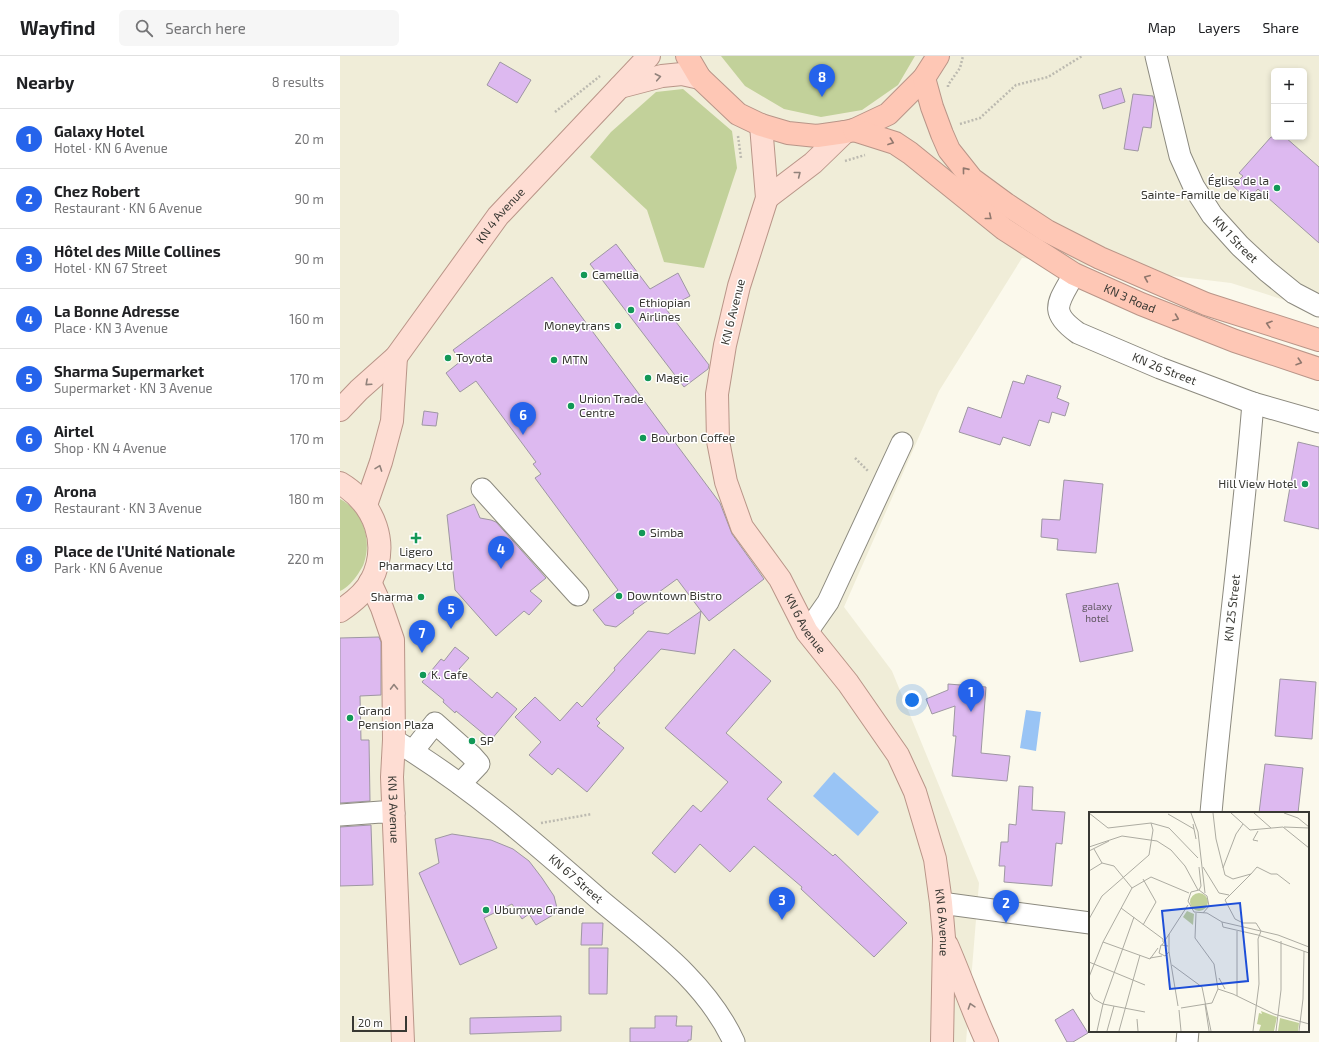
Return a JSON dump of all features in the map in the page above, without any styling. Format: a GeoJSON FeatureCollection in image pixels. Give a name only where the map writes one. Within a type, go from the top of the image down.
{"type":"FeatureCollection","features":[{"type":"Feature","properties":{"kind":"highway"},"geometry":{"type":"LineString","coordinates":[[688,56],[700,78],[738,114],[761,125],[788,133],[817,136],[849,131],[888,114],[924,78],[938,56]]}},
{"type":"Feature","properties":{"kind":"highway","name":"KN 3 Road"},"geometry":{"type":"LineString","coordinates":[[924,78],[932,107],[949,150],[972,179],[1006,204],[1047,231],[1114,264],[1206,304],[1319,340]]}},
{"type":"Feature","properties":{"kind":"highway","name":"KN 3 Road"},"geometry":{"type":"LineString","coordinates":[[849,131],[895,143],[910,153],[1004,229],[1074,274],[1235,341],[1319,369]]}},
{"type":"Feature","properties":{"kind":"main road","name":"KN 4 Avenue"},"geometry":{"type":"LineString","coordinates":[[340,410],[359,390],[396,357],[498,216],[562,147],[612,80],[648,56]]}},
{"type":"Feature","properties":{"kind":"main road"},"geometry":{"type":"LineString","coordinates":[[612,80],[682,74],[700,78]]}},
{"type":"Feature","properties":{"kind":"main road","name":"KN 6 Avenue"},"geometry":{"type":"LineString","coordinates":[[761,125],[767,198],[739,286],[724,345],[717,394],[718,441],[726,482],[742,527],[780,579],[807,632],[848,682],[898,755],[915,792],[935,858],[941,903],[944,938],[942,1042]]}},
{"type":"Feature","properties":{"kind":"main road"},"geometry":{"type":"LineString","coordinates":[[767,198],[813,162],[849,131]]}},
{"type":"Feature","properties":{"kind":"main road"},"geometry":{"type":"LineString","coordinates":[[366,505],[381,462],[392,421],[396,357]]}},
{"type":"Feature","properties":{"kind":"main road"},"geometry":{"type":"LineString","coordinates":[[340,483],[352,490],[366,505],[375,523],[379,543],[378,563],[370,582],[356,600],[340,611]]}},
{"type":"Feature","properties":{"kind":"main road","name":"KN 3 Avenue"},"geometry":{"type":"LineString","coordinates":[[370,582],[382,608],[393,640],[394,740],[392,777],[403,1042]]}},
{"type":"Feature","properties":{"kind":"main road"},"geometry":{"type":"LineString","coordinates":[[944,938],[986,1042]]}},
{"type":"Feature","properties":{"kind":"street","name":"KN 1 Street"},"geometry":{"type":"LineString","coordinates":[[1156,56],[1180,156],[1194,187],[1212,215],[1240,246],[1267,271],[1294,292],[1319,306]]}},
{"type":"Feature","properties":{"kind":"street","name":"KN 26 Street"},"geometry":{"type":"LineString","coordinates":[[1074,274],[1059,302],[1059,311],[1060,317],[1066,324],[1078,333],[1160,368],[1252,403],[1319,422]]}},
{"type":"Feature","properties":{"kind":"street","name":"KN 25 Street"},"geometry":{"type":"LineString","coordinates":[[1211,812],[1215,760],[1239,559],[1252,403]]}},
{"type":"Feature","properties":{"kind":"street"},"geometry":{"type":"LineString","coordinates":[[807,632],[828,602],[902,443]]}},
{"type":"Feature","properties":{"kind":"street"},"geometry":{"type":"LineString","coordinates":[[482,489],[578,595]]}},
{"type":"Feature","properties":{"kind":"street"},"geometry":{"type":"LineString","coordinates":[[413,751],[435,724],[471,755],[478,764],[460,784]]}},
{"type":"Feature","properties":{"kind":"street","name":"KN 67 Street"},"geometry":{"type":"LineString","coordinates":[[394,740],[413,751],[460,784],[527,838],[679,966],[699,988],[715,1010],[734,1042]]}},
{"type":"Feature","properties":{"kind":"street"},"geometry":{"type":"LineString","coordinates":[[340,815],[381,812],[394,813]]}},
{"type":"Feature","properties":{"kind":"street"},"geometry":{"type":"LineString","coordinates":[[941,903],[1089,923]]}},
{"type":"Feature","properties":{"kind":"street"},"geometry":{"type":"LineString","coordinates":[[1187,1042],[1188,1032]]}},
{"type":"Feature","properties":{"kind":"path"},"geometry":{"type":"LineString","coordinates":[[948,92],[948,85],[960,68],[963,56]]}},
{"type":"Feature","properties":{"kind":"path"},"geometry":{"type":"LineString","coordinates":[[959,124],[980,118],[1016,85],[1048,77],[1082,56]]}},
{"type":"Feature","properties":{"kind":"path"},"geometry":{"type":"LineString","coordinates":[[555,112],[612,80]]}},
{"type":"Feature","properties":{"kind":"path"},"geometry":{"type":"LineString","coordinates":[[840,163],[865,155],[872,156]]}},
{"type":"Feature","properties":{"kind":"path"},"geometry":{"type":"LineString","coordinates":[[527,838],[541,823],[592,814]]}},
{"type":"Feature","properties":{"kind":"shaded area"},"geometry":{"type":"Polygon","coordinates":[[[340,56],[1319,56],[1319,311],[1231,283],[1022,258],[939,391],[844,607],[892,671],[979,883],[966,1042],[340,1042],[340,56]]]}},
{"type":"Feature","properties":{"kind":"green space"},"geometry":{"type":"Polygon","coordinates":[[[721,56],[915,56],[898,85],[862,110],[821,117],[784,109],[745,86],[721,56]]]}},
{"type":"Feature","properties":{"kind":"green space"},"geometry":{"type":"Polygon","coordinates":[[[683,89],[732,131],[737,168],[704,268],[664,262],[647,210],[590,157],[611,132],[656,92],[683,89]]]}},
{"type":"Feature","properties":{"kind":"green space"},"geometry":{"type":"Polygon","coordinates":[[[340,499],[348,504],[360,518],[364,526],[367,545],[364,563],[358,574],[345,588],[340,591],[340,499]]]}},
{"type":"Feature","properties":{"kind":"water"},"geometry":{"type":"Polygon","coordinates":[[[1026,710],[1041,712],[1036,751],[1020,748],[1026,710]]]}},
{"type":"Feature","properties":{"kind":"water"},"geometry":{"type":"Polygon","coordinates":[[[834,772],[879,812],[858,836],[813,796],[834,772]]]}},
{"type":"Feature","properties":{"kind":"building"},"geometry":{"type":"Polygon","coordinates":[[[500,62],[531,80],[517,103],[487,85],[500,62]]]}},
{"type":"Feature","properties":{"kind":"building"},"geometry":{"type":"Polygon","coordinates":[[[1121,88],[1125,102],[1103,109],[1099,95],[1121,88]]]}},
{"type":"Feature","properties":{"kind":"building"},"geometry":{"type":"Polygon","coordinates":[[[1133,94],[1153,96],[1154,100],[1151,128],[1143,127],[1138,151],[1124,149],[1133,94]]]}},
{"type":"Feature","properties":{"kind":"building","name":"Église de la Sainte-Famille de Kigali"},"geometry":{"type":"Polygon","coordinates":[[[1271,137],[1271,140],[1288,140],[1319,167],[1319,243],[1258,189],[1248,200],[1233,186],[1243,176],[1239,173],[1271,137]]]}},
{"type":"Feature","properties":{"kind":"building"},"geometry":{"type":"Polygon","coordinates":[[[616,244],[650,289],[678,273],[690,296],[666,309],[709,365],[708,369],[684,387],[590,264],[616,244]]]}},
{"type":"Feature","properties":{"kind":"building","name":"Union Trade Centre"},"geometry":{"type":"Polygon","coordinates":[[[552,277],[720,503],[732,534],[764,579],[709,621],[677,579],[633,611],[634,613],[616,627],[605,625],[593,610],[618,590],[535,478],[541,474],[533,464],[536,462],[476,381],[460,392],[446,373],[461,361],[453,350],[552,277]]]}},
{"type":"Feature","properties":{"kind":"building"},"geometry":{"type":"Polygon","coordinates":[[[1027,375],[1061,386],[1057,398],[1069,403],[1065,416],[1052,412],[1049,423],[1039,420],[1030,446],[1003,437],[1000,445],[959,432],[968,407],[1001,418],[1013,381],[1024,384],[1027,375]]]}},
{"type":"Feature","properties":{"kind":"building"},"geometry":{"type":"Polygon","coordinates":[[[424,411],[438,413],[436,426],[422,425],[424,411]]]}},
{"type":"Feature","properties":{"kind":"building","name":"Hill View Hotel"},"geometry":{"type":"Polygon","coordinates":[[[1298,442],[1319,447],[1319,529],[1284,521],[1298,442]]]}},
{"type":"Feature","properties":{"kind":"building"},"geometry":{"type":"Polygon","coordinates":[[[1064,480],[1103,484],[1096,553],[1057,550],[1058,539],[1041,537],[1042,519],[1060,520],[1064,480]]]}},
{"type":"Feature","properties":{"kind":"building"},"geometry":{"type":"Polygon","coordinates":[[[474,504],[480,518],[496,522],[546,578],[530,591],[542,601],[529,615],[524,611],[496,636],[455,590],[447,515],[474,504]]]}},
{"type":"Feature","properties":{"kind":"building"},"geometry":{"type":"Polygon","coordinates":[[[1118,583],[1133,651],[1080,662],[1066,594],[1118,583]]]}},
{"type":"Feature","properties":{"kind":"building"},"geometry":{"type":"Polygon","coordinates":[[[701,611],[695,654],[661,649],[596,719],[600,723],[597,726],[624,748],[587,792],[558,768],[552,775],[529,755],[541,742],[515,717],[535,697],[560,721],[577,702],[582,707],[615,670],[614,668],[648,631],[668,634],[701,611]]]}},
{"type":"Feature","properties":{"kind":"building","name":"Grand Pension Plaza"},"geometry":{"type":"Polygon","coordinates":[[[379,637],[381,642],[381,695],[360,696],[361,740],[369,740],[370,801],[340,803],[340,638],[379,637]]]}},
{"type":"Feature","properties":{"kind":"building"},"geometry":{"type":"Polygon","coordinates":[[[455,647],[469,658],[459,669],[492,698],[497,692],[517,709],[491,740],[456,711],[455,713],[443,702],[444,700],[422,682],[441,659],[444,661],[455,647]]]}},
{"type":"Feature","properties":{"kind":"building"},"geometry":{"type":"Polygon","coordinates":[[[734,649],[771,681],[726,733],[782,782],[767,799],[833,856],[835,854],[907,923],[874,957],[801,889],[802,887],[754,846],[730,872],[700,844],[675,873],[652,853],[693,805],[701,812],[728,782],[665,728],[734,649]]]}},
{"type":"Feature","properties":{"kind":"building"},"geometry":{"type":"Polygon","coordinates":[[[1280,679],[1316,682],[1312,739],[1275,736],[1280,679]]]}},
{"type":"Feature","properties":{"kind":"building"},"geometry":{"type":"Polygon","coordinates":[[[948,684],[986,687],[981,753],[1010,756],[1007,781],[952,776],[956,736],[953,736],[955,706],[932,714],[926,699],[948,690],[948,684]]]}},
{"type":"Feature","properties":{"kind":"building"},"geometry":{"type":"Polygon","coordinates":[[[1265,764],[1303,768],[1298,812],[1259,812],[1265,764]]]}},
{"type":"Feature","properties":{"kind":"building"},"geometry":{"type":"Polygon","coordinates":[[[1019,786],[1033,787],[1032,810],[1065,812],[1062,844],[1056,843],[1052,886],[1004,882],[1005,866],[999,866],[1001,842],[1008,842],[1009,824],[1016,825],[1019,786]]]}},
{"type":"Feature","properties":{"kind":"building"},"geometry":{"type":"Polygon","coordinates":[[[371,825],[373,885],[340,886],[340,827],[371,825]]]}},
{"type":"Feature","properties":{"kind":"building","name":"Ubumwe Grande"},"geometry":{"type":"Polygon","coordinates":[[[452,834],[491,840],[513,849],[529,861],[542,878],[554,896],[558,912],[536,925],[529,914],[522,919],[512,904],[484,918],[497,948],[460,965],[419,873],[439,863],[435,839],[452,834]]]}},
{"type":"Feature","properties":{"kind":"building"},"geometry":{"type":"Polygon","coordinates":[[[582,923],[603,923],[602,945],[581,945],[582,923]]]}},
{"type":"Feature","properties":{"kind":"building"},"geometry":{"type":"Polygon","coordinates":[[[589,948],[608,948],[607,994],[589,994],[589,948]]]}},
{"type":"Feature","properties":{"kind":"building"},"geometry":{"type":"Polygon","coordinates":[[[1073,1009],[1088,1033],[1073,1042],[1067,1042],[1055,1020],[1073,1009]]]}},
{"type":"Feature","properties":{"kind":"building"},"geometry":{"type":"Polygon","coordinates":[[[561,1016],[561,1031],[470,1034],[470,1018],[561,1016]]]}},
{"type":"Feature","properties":{"kind":"building"},"geometry":{"type":"Polygon","coordinates":[[[655,1016],[677,1016],[676,1026],[692,1026],[691,1040],[688,1040],[688,1042],[630,1042],[630,1028],[655,1028],[655,1016]]]}},
{"type":"Feature","properties":{"kind":"place","name":"Place de l'Unité Nationale"},"geometry":{"type":"Point","coordinates":[822,97]}},
{"type":"Feature","properties":{"kind":"place","name":"Église de la Sainte-Famille de Kigali"},"geometry":{"type":"Point","coordinates":[1277,188]}},
{"type":"Feature","properties":{"kind":"place","name":"Camellia"},"geometry":{"type":"Point","coordinates":[584,275]}},
{"type":"Feature","properties":{"kind":"place","name":"Ethiopian Airlines"},"geometry":{"type":"Point","coordinates":[631,310]}},
{"type":"Feature","properties":{"kind":"place","name":"Moneytrans"},"geometry":{"type":"Point","coordinates":[618,326]}},
{"type":"Feature","properties":{"kind":"place","name":"Toyota"},"geometry":{"type":"Point","coordinates":[448,358]}},
{"type":"Feature","properties":{"kind":"place","name":"MTN"},"geometry":{"type":"Point","coordinates":[554,360]}},
{"type":"Feature","properties":{"kind":"place","name":"Magic"},"geometry":{"type":"Point","coordinates":[648,378]}},
{"type":"Feature","properties":{"kind":"place","name":"Union Trade Centre"},"geometry":{"type":"Point","coordinates":[571,406]}},
{"type":"Feature","properties":{"kind":"place","name":"Airtel"},"geometry":{"type":"Point","coordinates":[523,435]}},
{"type":"Feature","properties":{"kind":"place","name":"Bourbon Coffee"},"geometry":{"type":"Point","coordinates":[643,438]}},
{"type":"Feature","properties":{"kind":"place","name":"Hill View Hotel"},"geometry":{"type":"Point","coordinates":[1305,484]}},
{"type":"Feature","properties":{"kind":"place","name":"Simba"},"geometry":{"type":"Point","coordinates":[642,533]}},
{"type":"Feature","properties":{"kind":"place","name":"Ligero Pharmacy Ltd"},"geometry":{"type":"Point","coordinates":[416,538]}},
{"type":"Feature","properties":{"kind":"place","name":"La Bonne Adresse"},"geometry":{"type":"Point","coordinates":[501,569]}},
{"type":"Feature","properties":{"kind":"place","name":"Downtown Bistro"},"geometry":{"type":"Point","coordinates":[619,596]}},
{"type":"Feature","properties":{"kind":"place","name":"Sharma"},"geometry":{"type":"Point","coordinates":[421,597]}},
{"type":"Feature","properties":{"kind":"place","name":"Sharma Supermarket"},"geometry":{"type":"Point","coordinates":[451,629]}},
{"type":"Feature","properties":{"kind":"place","name":"Arona"},"geometry":{"type":"Point","coordinates":[422,653]}},
{"type":"Feature","properties":{"kind":"place","name":"K. Cafe"},"geometry":{"type":"Point","coordinates":[423,675]}},
{"type":"Feature","properties":{"kind":"place","name":"Galaxy Hotel"},"geometry":{"type":"Point","coordinates":[971,712]}},
{"type":"Feature","properties":{"kind":"place","name":"Grand Pension Plaza"},"geometry":{"type":"Point","coordinates":[350,718]}},
{"type":"Feature","properties":{"kind":"place","name":"SP"},"geometry":{"type":"Point","coordinates":[472,741]}},
{"type":"Feature","properties":{"kind":"place","name":"Ubumwe Grande"},"geometry":{"type":"Point","coordinates":[486,910]}},
{"type":"Feature","properties":{"kind":"place","name":"Hôtel des Mille Collines"},"geometry":{"type":"Point","coordinates":[782,920]}},
{"type":"Feature","properties":{"kind":"place","name":"Chez Robert"},"geometry":{"type":"Point","coordinates":[1006,923]}}]}
